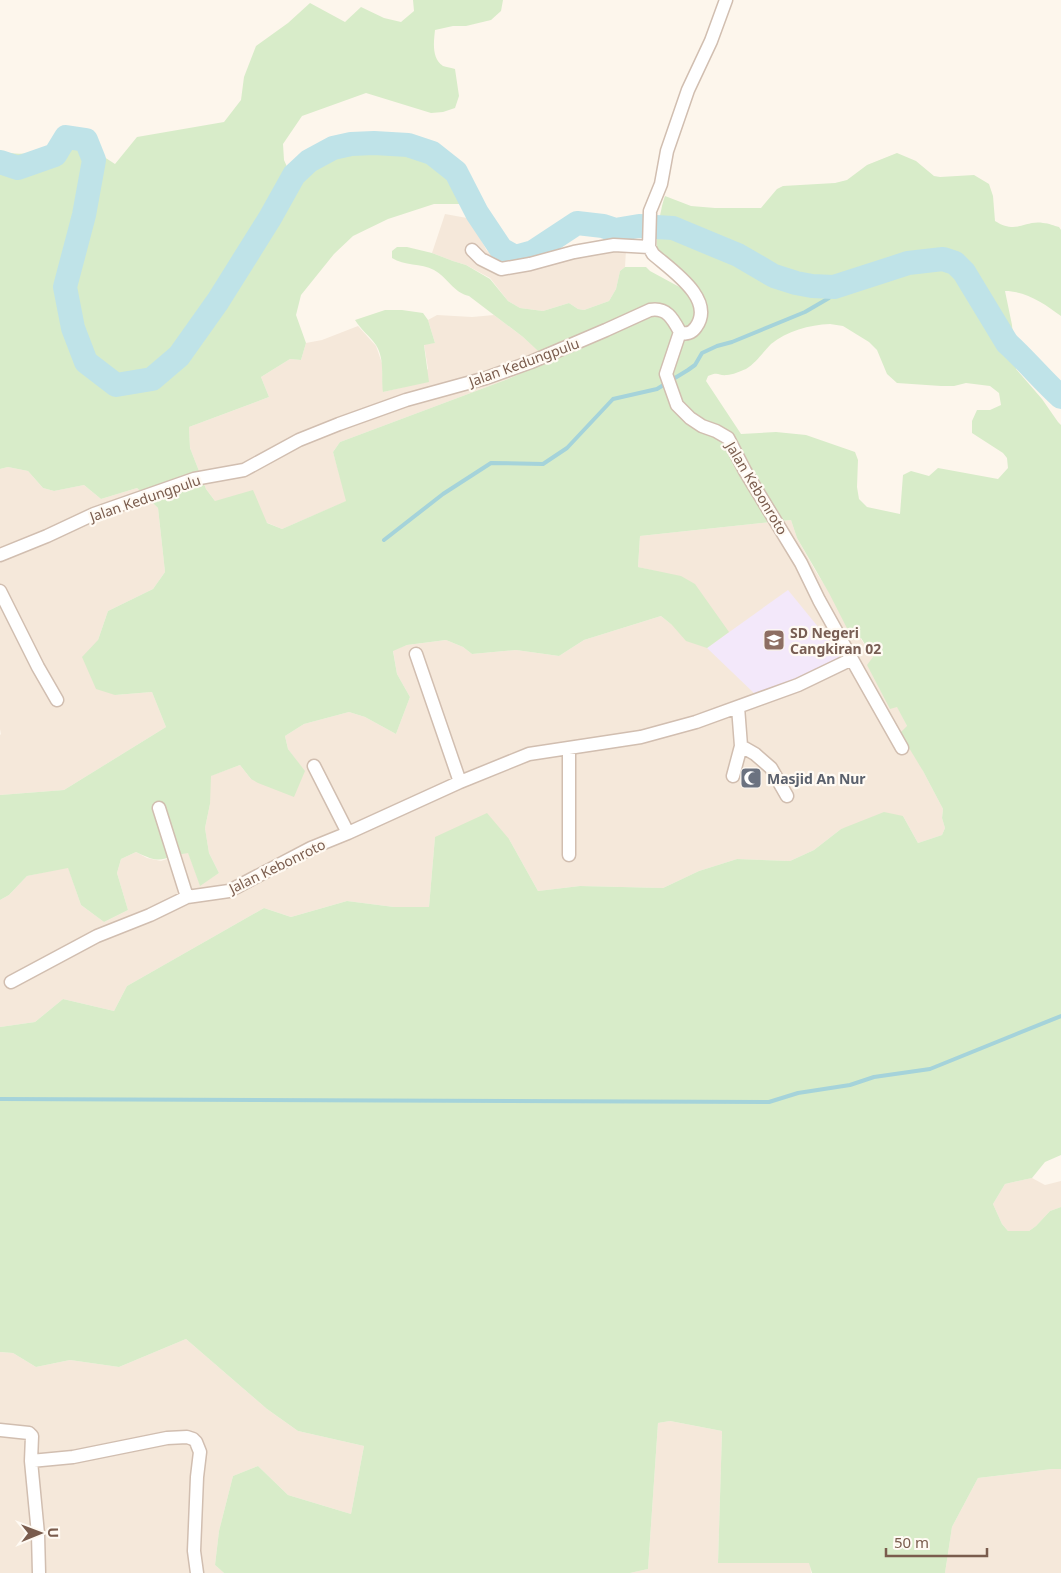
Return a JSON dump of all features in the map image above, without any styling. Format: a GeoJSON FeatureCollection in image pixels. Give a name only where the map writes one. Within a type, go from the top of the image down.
{"type":"FeatureCollection","features":[{"type":"Feature","properties":{"kind":"street"},"geometry":{"type":"LineString","coordinates":[[680,332],[685,334],[692,332],[698,326],[701,310],[700,302],[694,293],[653,254],[648,243],[650,211],[661,184],[667,151],[688,90],[711,41],[726,0]]}},
{"type":"Feature","properties":{"kind":"street"},"geometry":{"type":"LineString","coordinates":[[472,250],[481,259],[501,269],[530,264],[574,252],[614,245],[648,243]]}},
{"type":"Feature","properties":{"kind":"street","name":"Jalan Kedungpulu"},"geometry":{"type":"LineString","coordinates":[[0,555],[94,514],[194,479],[244,470],[299,440],[339,424],[406,400],[486,378],[531,362],[650,310],[663,310],[671,316],[680,332]]}},
{"type":"Feature","properties":{"kind":"street","name":"Jalan Kebonroto"},"geometry":{"type":"LineString","coordinates":[[680,332],[666,376],[678,405],[690,418],[702,426],[716,430],[728,438],[745,471],[801,563],[819,600],[902,748]]}},
{"type":"Feature","properties":{"kind":"street"},"geometry":{"type":"LineString","coordinates":[[0,591],[34,659],[58,700]]}},
{"type":"Feature","properties":{"kind":"street"},"geometry":{"type":"LineString","coordinates":[[416,654],[460,782]]}},
{"type":"Feature","properties":{"kind":"street","name":"Jalan Kebonroto"},"geometry":{"type":"LineString","coordinates":[[11,982],[97,936],[187,897],[229,892],[311,848],[460,782],[530,754],[641,738],[738,707],[798,685],[852,659]]}},
{"type":"Feature","properties":{"kind":"street"},"geometry":{"type":"LineString","coordinates":[[733,776],[741,746],[738,707]]}},
{"type":"Feature","properties":{"kind":"street"},"geometry":{"type":"LineString","coordinates":[[741,746],[755,754],[771,768],[787,796]]}},
{"type":"Feature","properties":{"kind":"street"},"geometry":{"type":"LineString","coordinates":[[568,749],[569,855]]}},
{"type":"Feature","properties":{"kind":"street"},"geometry":{"type":"LineString","coordinates":[[314,766],[348,833]]}},
{"type":"Feature","properties":{"kind":"street"},"geometry":{"type":"LineString","coordinates":[[159,808],[187,897]]}},
{"type":"Feature","properties":{"kind":"street"},"geometry":{"type":"LineString","coordinates":[[0,1430],[30,1433],[32,1438],[31,1461],[38,1534],[39,1573]]}},
{"type":"Feature","properties":{"kind":"street"},"geometry":{"type":"LineString","coordinates":[[31,1461],[81,1456],[145,1441],[167,1438],[187,1437],[196,1442],[200,1452],[194,1551],[196,1573]]}},
{"type":"Feature","properties":{"kind":"shaded area"},"geometry":{"type":"Polygon","coordinates":[[[445,214],[467,218],[487,251],[520,268],[583,249],[626,250],[625,267],[620,271],[616,289],[609,301],[584,310],[578,309],[569,303],[543,311],[520,308],[508,301],[490,278],[466,265],[432,253],[445,214]]]}},
{"type":"Feature","properties":{"kind":"shaded area"},"geometry":{"type":"Polygon","coordinates":[[[437,315],[472,317],[494,315],[550,361],[508,379],[340,442],[333,452],[347,501],[282,529],[215,501],[206,489],[190,448],[189,427],[269,397],[261,377],[290,359],[301,360],[306,343],[322,340],[358,326],[376,346],[382,363],[383,392],[404,387],[428,369],[424,344],[435,343],[428,320],[437,315]]]}},
{"type":"Feature","properties":{"kind":"shaded area"},"geometry":{"type":"Polygon","coordinates":[[[8,467],[28,471],[43,488],[54,491],[84,485],[101,499],[137,488],[158,508],[165,572],[153,589],[108,611],[98,640],[115,695],[152,692],[166,727],[64,790],[0,795],[0,469],[8,467]]]}},
{"type":"Feature","properties":{"kind":"shaded area"},"geometry":{"type":"Polygon","coordinates":[[[791,520],[797,538],[816,572],[873,657],[907,726],[923,771],[943,809],[942,818],[945,828],[942,835],[918,843],[903,816],[841,829],[814,850],[790,861],[737,859],[699,871],[663,888],[580,886],[538,891],[509,839],[435,837],[429,907],[394,907],[347,901],[291,917],[264,908],[127,986],[114,1011],[63,999],[35,1022],[0,1027],[0,900],[9,895],[27,876],[68,867],[81,905],[104,922],[128,910],[117,873],[121,859],[136,852],[147,858],[161,861],[188,852],[200,885],[219,873],[209,853],[205,828],[210,804],[210,776],[240,765],[251,779],[304,771],[288,749],[285,736],[304,724],[349,712],[365,717],[396,734],[410,697],[397,674],[393,650],[407,645],[446,640],[463,647],[472,654],[516,650],[559,656],[584,640],[661,616],[672,625],[655,571],[638,567],[640,536],[791,520]]]}},
{"type":"Feature","properties":{"kind":"shaded area","name":"SD Negeri Cangkiran 02"},"geometry":{"type":"Polygon","coordinates":[[[788,590],[841,655],[819,673],[757,696],[707,648],[788,590]]]}},
{"type":"Feature","properties":{"kind":"shaded area"},"geometry":{"type":"Polygon","coordinates":[[[1032,1178],[1045,1185],[1061,1181],[1061,1207],[1050,1211],[1029,1231],[1008,1231],[1002,1224],[993,1204],[1005,1184],[1032,1178]]]}},
{"type":"Feature","properties":{"kind":"shaded area"},"geometry":{"type":"Polygon","coordinates":[[[186,1339],[267,1409],[298,1431],[364,1446],[351,1514],[288,1495],[258,1466],[233,1476],[219,1531],[215,1565],[224,1573],[0,1573],[0,1352],[13,1353],[36,1367],[70,1360],[119,1367],[186,1339]]]}},
{"type":"Feature","properties":{"kind":"shaded area"},"geometry":{"type":"Polygon","coordinates":[[[670,1421],[722,1431],[718,1563],[810,1563],[811,1573],[630,1573],[648,1569],[658,1423],[670,1421]]]}},
{"type":"Feature","properties":{"kind":"shaded area"},"geometry":{"type":"Polygon","coordinates":[[[1061,1469],[1061,1573],[945,1573],[952,1527],[978,1478],[1061,1469]]]}},
{"type":"Feature","properties":{"kind":"green space"},"geometry":{"type":"Polygon","coordinates":[[[413,0],[503,0],[501,11],[491,20],[466,26],[453,26],[435,30],[434,49],[439,63],[455,69],[459,96],[455,108],[431,113],[366,93],[302,116],[283,144],[284,160],[288,169],[305,176],[332,155],[350,147],[378,145],[400,147],[419,151],[432,157],[468,193],[460,204],[434,204],[388,219],[353,236],[334,254],[301,295],[296,315],[306,343],[301,360],[290,359],[261,377],[269,397],[189,427],[190,448],[206,489],[215,501],[253,490],[267,523],[282,529],[346,501],[333,452],[340,442],[508,379],[549,361],[523,337],[469,296],[459,292],[439,273],[424,266],[397,261],[392,258],[392,251],[397,247],[407,247],[432,253],[466,265],[490,279],[508,301],[520,308],[543,311],[569,303],[578,309],[584,310],[609,301],[616,289],[620,271],[625,267],[646,267],[685,290],[658,252],[657,236],[665,196],[691,206],[761,208],[777,189],[783,186],[835,183],[847,180],[867,165],[897,153],[916,161],[934,176],[974,175],[989,184],[993,196],[995,221],[1003,225],[1015,227],[1031,223],[1045,223],[1059,227],[1061,230],[1061,316],[1028,296],[1005,291],[1012,325],[1016,369],[1061,425],[1061,1155],[1045,1162],[1032,1178],[1005,1184],[993,1204],[1002,1224],[1008,1231],[1029,1231],[1050,1211],[1061,1207],[1061,1469],[978,1478],[952,1527],[945,1573],[812,1573],[809,1563],[718,1563],[722,1431],[670,1421],[658,1423],[648,1569],[630,1573],[224,1573],[215,1565],[219,1531],[233,1476],[258,1466],[288,1495],[351,1514],[364,1446],[298,1431],[267,1409],[186,1339],[119,1367],[70,1360],[36,1367],[13,1353],[0,1352],[0,1027],[35,1022],[63,999],[114,1011],[127,986],[264,908],[291,917],[347,901],[394,907],[429,907],[435,837],[487,813],[509,839],[538,891],[580,886],[663,888],[699,871],[737,859],[790,861],[814,850],[841,829],[884,812],[903,816],[918,843],[942,835],[945,828],[942,818],[943,809],[900,733],[907,726],[897,707],[890,709],[867,665],[873,657],[861,638],[853,640],[829,593],[797,538],[791,520],[640,536],[638,567],[681,576],[695,584],[729,632],[707,648],[686,641],[661,616],[584,640],[559,656],[516,650],[472,654],[463,647],[446,640],[407,645],[393,651],[397,674],[410,697],[396,734],[365,717],[349,712],[304,724],[285,736],[288,749],[305,771],[294,797],[251,779],[240,765],[211,776],[210,804],[205,828],[209,853],[219,873],[200,886],[188,853],[158,860],[136,852],[121,859],[117,873],[128,910],[104,922],[81,905],[68,868],[27,876],[9,895],[0,900],[0,795],[64,790],[166,727],[152,692],[115,695],[96,689],[82,657],[98,640],[108,611],[153,589],[165,572],[158,508],[137,488],[101,499],[84,485],[54,491],[43,488],[28,471],[8,467],[0,469],[0,150],[18,154],[27,153],[43,148],[65,133],[84,132],[98,153],[115,164],[137,137],[224,122],[241,100],[244,77],[256,46],[288,23],[310,3],[345,22],[361,7],[384,18],[401,22],[414,11],[413,0]],[[830,324],[806,327],[791,332],[771,344],[750,367],[729,375],[716,374],[708,376],[706,381],[741,434],[776,432],[806,435],[855,452],[858,460],[857,487],[859,499],[867,507],[900,514],[903,475],[911,471],[929,476],[938,468],[998,479],[1008,468],[1007,458],[1003,453],[972,433],[972,421],[977,410],[990,410],[1001,405],[999,393],[990,386],[966,383],[954,386],[941,386],[897,383],[887,374],[877,350],[869,342],[843,326],[830,324]]]}},
{"type":"Feature","properties":{"kind":"green space"},"geometry":{"type":"Polygon","coordinates":[[[385,310],[423,313],[428,320],[435,343],[424,345],[429,382],[383,392],[382,362],[379,350],[355,320],[385,310]]]}},
{"type":"Feature","properties":{"kind":"waterway"},"geometry":{"type":"LineString","coordinates":[[0,162],[18,168],[55,155],[66,137],[86,140],[94,160],[84,215],[65,287],[73,328],[86,362],[116,385],[152,379],[179,356],[218,301],[270,218],[294,175],[309,161],[333,148],[351,144],[374,143],[408,145],[432,153],[456,172],[477,213],[501,249],[515,257],[533,252],[577,223],[603,226],[615,230],[639,226],[673,228],[738,255],[774,276],[812,286],[834,287],[908,263],[943,259],[955,263],[964,272],[1007,343],[1061,397]]}},
{"type":"Feature","properties":{"kind":"waterway"},"geometry":{"type":"LineString","coordinates":[[384,540],[443,494],[491,463],[543,464],[567,448],[613,399],[657,389],[695,365],[702,353],[805,312],[829,298],[834,287]]}},
{"type":"Feature","properties":{"kind":"waterway"},"geometry":{"type":"LineString","coordinates":[[0,1099],[769,1102],[798,1093],[850,1085],[874,1077],[930,1069],[1061,1016]]}},
{"type":"Feature","properties":{"kind":"place","name":"SD Negeri Cangkiran 02"},"geometry":{"type":"Point","coordinates":[774,640]}},
{"type":"Feature","properties":{"kind":"place","name":"Masjid An Nur"},"geometry":{"type":"Point","coordinates":[751,778]}}]}
